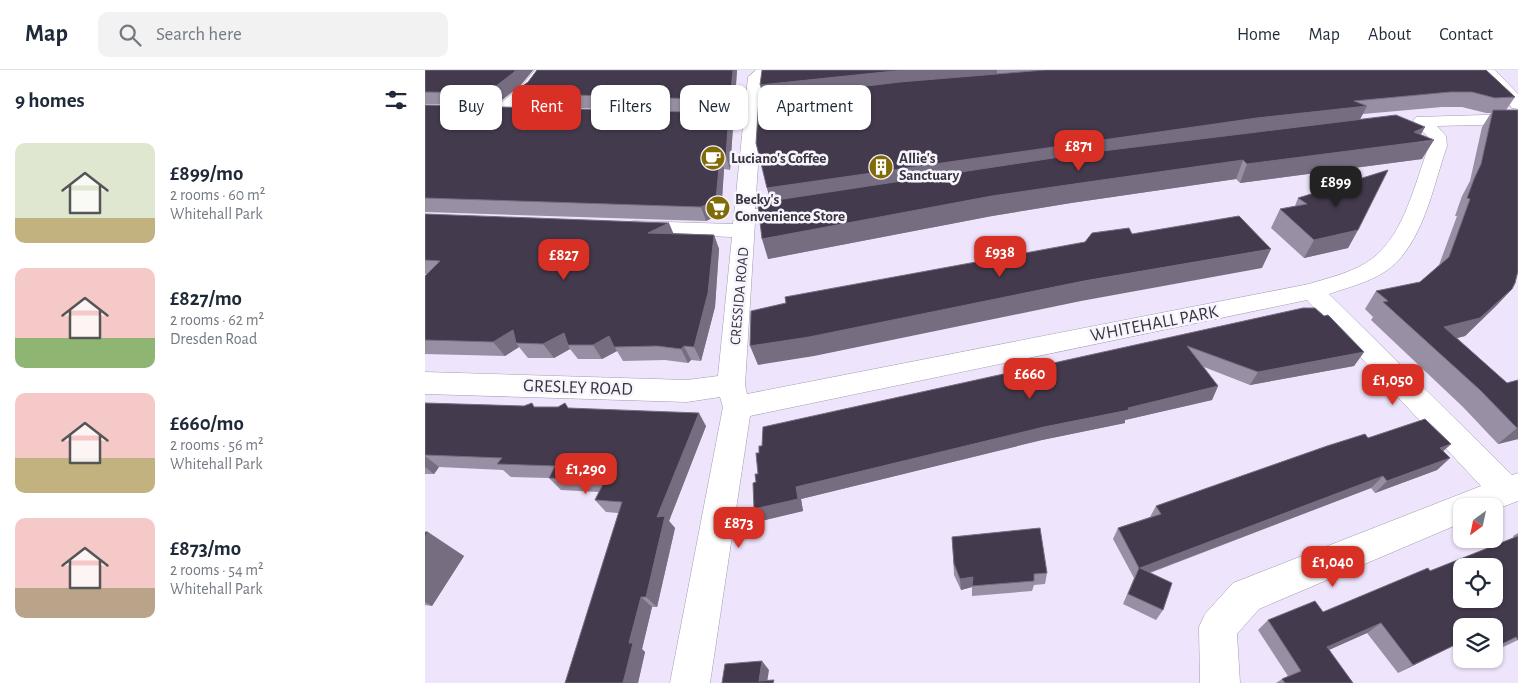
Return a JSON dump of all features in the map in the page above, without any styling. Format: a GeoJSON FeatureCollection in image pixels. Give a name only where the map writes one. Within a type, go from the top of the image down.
{"type":"FeatureCollection","features":[{"type":"Feature","properties":{"kind":"street","name":"CRESSIDA ROAD"},"geometry":{"type":"LineString","coordinates":[[734,396],[752,113],[756,77],[767,70]]}},
{"type":"Feature","properties":{"kind":"street"},"geometry":{"type":"LineString","coordinates":[[1487,70],[1518,104]]}},
{"type":"Feature","properties":{"kind":"street"},"geometry":{"type":"LineString","coordinates":[[502,111],[527,90],[542,72],[560,73]]}},
{"type":"Feature","properties":{"kind":"street","name":"WHITEHALL PARK"},"geometry":{"type":"LineString","coordinates":[[734,396],[1312,291],[1361,274],[1388,258],[1403,238],[1438,146],[1437,136],[1412,122],[1518,120]]}},
{"type":"Feature","properties":{"kind":"street"},"geometry":{"type":"LineString","coordinates":[[615,227],[745,224],[812,206]]}},
{"type":"Feature","properties":{"kind":"street"},"geometry":{"type":"LineString","coordinates":[[1312,291],[1511,489],[1487,498]]}},
{"type":"Feature","properties":{"kind":"street","name":"GRESLEY ROAD"},"geometry":{"type":"LineString","coordinates":[[425,383],[687,391],[734,396]]}},
{"type":"Feature","properties":{"kind":"street"},"geometry":{"type":"LineString","coordinates":[[691,683],[734,396]]}},
{"type":"Feature","properties":{"kind":"street"},"geometry":{"type":"LineString","coordinates":[[1220,683],[1217,627],[1246,596],[1453,511]]}},
{"type":"Feature","properties":{"kind":"building"},"geometry":{"type":"Polygon","coordinates":[[[425,70],[516,70],[497,85],[440,85],[440,92],[425,92],[425,70]]]}},
{"type":"Feature","properties":{"kind":"building"},"geometry":{"type":"Polygon","coordinates":[[[537,70],[733,70],[732,85],[680,85],[680,98],[670,98],[670,85],[591,85],[591,96],[581,95],[581,85],[524,85],[537,70]]]}},
{"type":"Feature","properties":{"kind":"building"},"geometry":{"type":"Polygon","coordinates":[[[762,70],[904,70],[760,85],[762,70]]]}},
{"type":"Feature","properties":{"kind":"building"},"geometry":{"type":"Polygon","coordinates":[[[1045,70],[1486,70],[1515,97],[1495,98],[1472,92],[1450,92],[1354,101],[1367,106],[1257,118],[767,188],[756,143],[758,114],[758,130],[871,130],[871,85],[1045,70]]]}},
{"type":"Feature","properties":{"kind":"building"},"geometry":{"type":"Polygon","coordinates":[[[425,105],[440,105],[440,130],[502,130],[502,107],[512,107],[512,130],[581,130],[581,109],[591,109],[591,130],[670,130],[670,111],[680,112],[680,130],[728,130],[726,156],[720,156],[716,200],[701,207],[425,198],[425,105]]]}},
{"type":"Feature","properties":{"kind":"building"},"geometry":{"type":"Polygon","coordinates":[[[1493,110],[1518,110],[1518,271],[1512,289],[1480,318],[1444,327],[1507,383],[1518,380],[1517,428],[1480,390],[1383,302],[1388,301],[1376,291],[1420,282],[1449,257],[1470,199],[1467,198],[1481,164],[1493,110]]]}},
{"type":"Feature","properties":{"kind":"building"},"geometry":{"type":"Polygon","coordinates":[[[1396,115],[1425,127],[1414,132],[1434,140],[1247,164],[1243,160],[992,196],[762,239],[758,205],[771,203],[770,201],[1086,153],[1396,115]]]}},
{"type":"Feature","properties":{"kind":"building"},"geometry":{"type":"Polygon","coordinates":[[[1388,170],[1358,230],[1314,240],[1280,209],[1307,204],[1298,198],[1388,170]]]}},
{"type":"Feature","properties":{"kind":"building"},"geometry":{"type":"Polygon","coordinates":[[[425,214],[669,223],[648,233],[714,235],[708,293],[694,347],[684,346],[681,349],[657,346],[614,347],[609,336],[593,345],[568,345],[564,333],[543,344],[516,343],[513,330],[493,342],[425,340],[425,276],[440,261],[425,260],[425,214]]]}},
{"type":"Feature","properties":{"kind":"building"},"geometry":{"type":"Polygon","coordinates":[[[1239,216],[1271,249],[1084,281],[809,337],[750,346],[751,311],[786,303],[785,297],[1085,242],[1092,233],[1129,228],[1132,234],[1239,216]]]}},
{"type":"Feature","properties":{"kind":"building"},"geometry":{"type":"Polygon","coordinates":[[[1303,308],[1315,308],[1324,316],[1328,315],[1364,352],[1258,372],[1187,346],[1218,386],[1128,408],[1129,410],[1044,427],[796,487],[798,499],[754,509],[753,483],[756,482],[755,474],[758,474],[756,453],[759,453],[759,446],[762,446],[763,427],[1303,308]]]}},
{"type":"Feature","properties":{"kind":"building"},"geometry":{"type":"Polygon","coordinates":[[[425,403],[524,406],[532,403],[534,407],[558,407],[565,403],[568,408],[699,413],[657,517],[665,516],[646,597],[641,597],[629,643],[633,643],[623,683],[565,683],[622,502],[595,500],[605,480],[549,478],[555,466],[497,464],[502,458],[425,455],[425,403]]]}},
{"type":"Feature","properties":{"kind":"building"},"geometry":{"type":"Polygon","coordinates":[[[1425,419],[1451,444],[1440,448],[1450,458],[1387,481],[1383,476],[1140,568],[1172,583],[1163,610],[1128,594],[1139,568],[1118,528],[1161,514],[1156,506],[1327,446],[1365,434],[1368,438],[1425,419]]]}},
{"type":"Feature","properties":{"kind":"building"},"geometry":{"type":"Polygon","coordinates":[[[1040,528],[1047,573],[1034,574],[1034,581],[972,586],[973,577],[960,579],[954,564],[952,537],[1040,528]]]}},
{"type":"Feature","properties":{"kind":"building"},"geometry":{"type":"Polygon","coordinates":[[[1518,536],[1518,640],[1516,637],[1503,644],[1503,618],[1453,618],[1453,646],[1413,665],[1381,623],[1327,647],[1353,683],[1285,683],[1282,679],[1301,671],[1268,620],[1315,601],[1323,612],[1428,568],[1430,571],[1453,562],[1453,608],[1503,608],[1503,558],[1463,558],[1488,548],[1503,548],[1503,542],[1518,536]]]}},
{"type":"Feature","properties":{"kind":"building"},"geometry":{"type":"Polygon","coordinates":[[[762,661],[759,681],[774,680],[773,683],[722,683],[725,664],[762,661]]]}},
{"type":"Feature","properties":{"kind":"place","name":"Luciano's Coffee"},"geometry":{"type":"Point","coordinates":[713,158]}},
{"type":"Feature","properties":{"kind":"place","name":"Allie's Sanctuary"},"geometry":{"type":"Point","coordinates":[881,167]}},
{"type":"Feature","properties":{"kind":"place","name":"Becky's Convenience Store"},"geometry":{"type":"Point","coordinates":[718,208]}}]}
